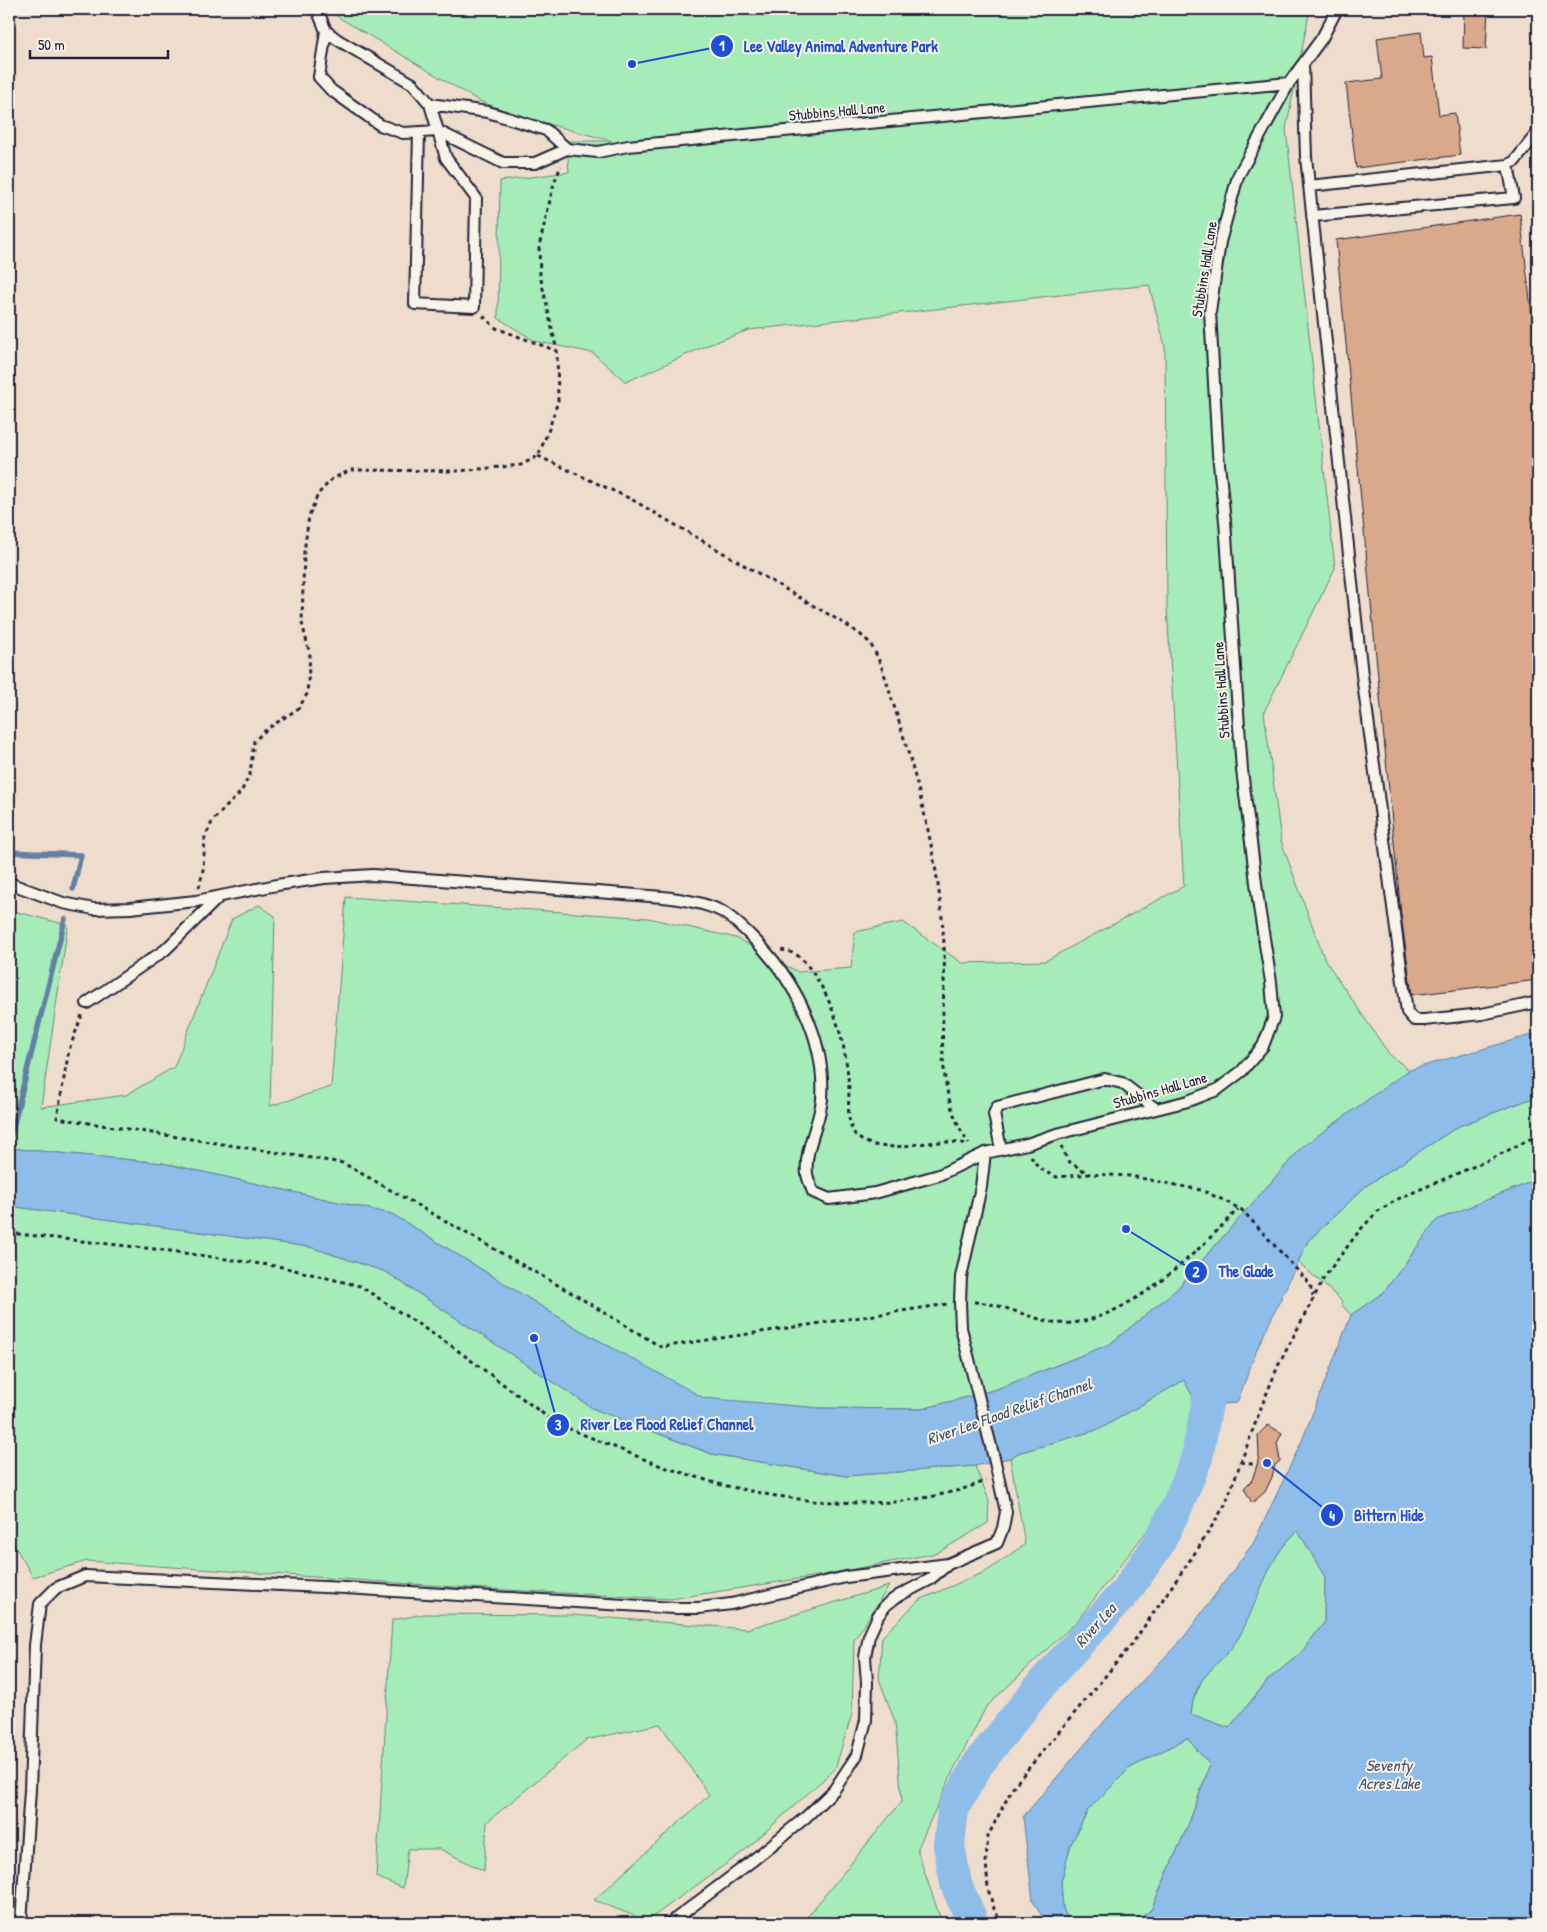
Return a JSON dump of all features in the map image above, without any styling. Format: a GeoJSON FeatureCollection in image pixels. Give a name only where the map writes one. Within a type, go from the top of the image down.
{"type":"FeatureCollection","features":[{"type":"Feature","properties":{"kind":"lane"},"geometry":{"type":"LineString","coordinates":[[317,9],[326,31],[338,40],[414,84],[430,104],[446,158],[476,198],[474,307],[415,304],[419,133]]}},
{"type":"Feature","properties":{"kind":"lane","name":"Stubbins Hall Lane"},"geometry":{"type":"LineString","coordinates":[[9,883],[63,903],[94,909],[130,908],[196,901],[324,878],[373,875],[663,897],[692,901],[719,910],[742,928],[781,969],[796,993],[807,1017],[822,1075],[822,1101],[809,1147],[807,1173],[813,1192],[829,1199],[875,1193],[939,1175],[985,1153],[1027,1144],[1057,1134],[1188,1101],[1217,1090],[1242,1071],[1263,1046],[1274,1017],[1272,982],[1259,906],[1242,770],[1225,521],[1218,454],[1210,312],[1220,242],[1238,176],[1289,83],[1322,38],[1337,9]]}},
{"type":"Feature","properties":{"kind":"lane"},"geometry":{"type":"LineString","coordinates":[[326,31],[319,77],[330,90],[380,125],[403,133],[438,131],[503,162],[535,163],[568,149],[546,130],[488,112],[430,104]]}},
{"type":"Feature","properties":{"kind":"lane"},"geometry":{"type":"LineString","coordinates":[[1303,64],[1306,157],[1362,675],[1407,1012],[1414,1020],[1424,1020],[1482,1014],[1538,1002]]}},
{"type":"Feature","properties":{"kind":"lane","name":"Stubbins Hall Lane"},"geometry":{"type":"LineString","coordinates":[[568,149],[598,152],[638,145],[1289,83]]}},
{"type":"Feature","properties":{"kind":"lane"},"geometry":{"type":"LineString","coordinates":[[1309,186],[1508,166],[1515,161],[1538,132]]}},
{"type":"Feature","properties":{"kind":"lane"},"geometry":{"type":"LineString","coordinates":[[1312,216],[1514,198],[1508,166]]}},
{"type":"Feature","properties":{"kind":"lane"},"geometry":{"type":"LineString","coordinates":[[87,1003],[165,950],[219,897]]}},
{"type":"Feature","properties":{"kind":"lane"},"geometry":{"type":"LineString","coordinates":[[1002,1150],[994,1114],[997,1107],[1105,1079],[1122,1083],[1156,1109]]}},
{"type":"Feature","properties":{"kind":"lane"},"geometry":{"type":"LineString","coordinates":[[21,1923],[30,1790],[35,1645],[40,1604],[56,1588],[85,1576],[365,1589],[691,1608],[730,1604],[846,1578],[948,1564],[997,1543],[1003,1528],[1006,1512],[961,1328],[960,1302],[961,1277],[981,1188],[985,1153]]}},
{"type":"Feature","properties":{"kind":"lane"},"geometry":{"type":"LineString","coordinates":[[670,1923],[752,1861],[806,1817],[834,1790],[858,1755],[866,1720],[867,1682],[865,1657],[869,1636],[878,1616],[886,1605],[898,1596],[929,1580],[948,1564]]}},
{"type":"Feature","properties":{"kind":"path"},"geometry":{"type":"LineString","coordinates":[[196,901],[203,870],[205,837],[212,820],[241,792],[250,774],[254,741],[267,729],[299,708],[307,694],[310,656],[302,623],[304,552],[308,516],[318,494],[332,479],[351,470],[459,471],[521,465],[538,456],[550,429],[558,401],[557,351],[540,275],[539,247],[554,183],[568,149]]}},
{"type":"Feature","properties":{"kind":"path"},"geometry":{"type":"LineString","coordinates":[[474,307],[496,328],[557,351]]}},
{"type":"Feature","properties":{"kind":"path"},"geometry":{"type":"LineString","coordinates":[[538,456],[631,499],[838,619],[871,644],[882,671],[912,762],[934,867],[944,945],[941,1056],[945,1082],[959,1129],[969,1144],[946,1142],[880,1146],[858,1138],[852,1128],[849,1114],[849,1087],[845,1056],[837,1022],[826,993],[805,961],[794,952],[763,948]]}},
{"type":"Feature","properties":{"kind":"path"},"geometry":{"type":"LineString","coordinates":[[87,1003],[69,1050],[56,1118],[343,1163],[577,1296],[661,1347],[960,1302],[989,1302],[1058,1323],[1081,1322],[1108,1314],[1135,1299],[1162,1280],[1216,1234],[1240,1209]]}},
{"type":"Feature","properties":{"kind":"path"},"geometry":{"type":"LineString","coordinates":[[1057,1134],[1068,1161],[1090,1174]]}},
{"type":"Feature","properties":{"kind":"path"},"geometry":{"type":"LineString","coordinates":[[1002,1923],[995,1912],[988,1889],[986,1861],[988,1836],[1013,1788],[1137,1636],[1199,1547],[1225,1505],[1278,1366],[1314,1296],[1342,1252],[1378,1211],[1400,1198],[1491,1159],[1538,1135]]}},
{"type":"Feature","properties":{"kind":"path"},"geometry":{"type":"LineString","coordinates":[[1027,1144],[1034,1162],[1045,1172],[1057,1177],[1090,1174],[1130,1176],[1201,1190],[1221,1198],[1240,1209],[1310,1284],[1314,1296]]}},
{"type":"Feature","properties":{"kind":"path"},"geometry":{"type":"LineString","coordinates":[[9,1233],[163,1250],[282,1267],[360,1286],[453,1347],[557,1424],[661,1466],[722,1485],[770,1495],[813,1501],[859,1503],[895,1502],[930,1497],[960,1490],[991,1479],[999,1479]]}},
{"type":"Feature","properties":{"kind":"path"},"geometry":{"type":"LineString","coordinates":[[1241,1462],[1256,1465]]}},
{"type":"Feature","properties":{"kind":"green space"},"geometry":{"type":"Polygon","coordinates":[[[331,9],[1310,9],[1286,129],[1335,568],[1264,712],[1281,841],[1325,960],[1389,1054],[1409,1070],[1302,1147],[1177,1289],[1110,1344],[997,1389],[922,1409],[820,1408],[704,1399],[578,1329],[392,1214],[163,1163],[9,1148],[9,910],[68,925],[41,1107],[126,1095],[174,1067],[232,919],[259,905],[275,916],[270,1106],[331,1087],[346,897],[648,918],[736,938],[798,972],[851,968],[855,932],[903,922],[962,963],[1045,961],[1184,886],[1167,607],[1165,346],[1149,285],[749,330],[708,345],[626,382],[593,353],[535,341],[498,318],[500,181],[569,172],[567,141],[612,141],[522,117],[479,101],[328,11],[331,9]]]}},
{"type":"Feature","properties":{"kind":"green space"},"geometry":{"type":"Polygon","coordinates":[[[1538,1096],[1538,1179],[1437,1220],[1384,1292],[1351,1315],[1341,1304],[1342,1301],[1298,1262],[1308,1241],[1366,1186],[1459,1126],[1538,1096]]]}},
{"type":"Feature","properties":{"kind":"green space"},"geometry":{"type":"Polygon","coordinates":[[[9,1206],[310,1247],[386,1272],[594,1409],[711,1454],[846,1476],[975,1466],[989,1500],[988,1523],[937,1553],[823,1575],[671,1599],[469,1588],[87,1561],[33,1577],[9,1536],[9,1206]]]}},
{"type":"Feature","properties":{"kind":"green space"},"geometry":{"type":"Polygon","coordinates":[[[1184,1380],[1198,1406],[1164,1509],[1077,1621],[986,1707],[952,1773],[917,1850],[942,1923],[802,1923],[902,1801],[895,1722],[879,1679],[882,1637],[919,1600],[987,1571],[1025,1544],[1010,1458],[1018,1453],[1100,1429],[1184,1380]]]}},
{"type":"Feature","properties":{"kind":"green space"},"geometry":{"type":"Polygon","coordinates":[[[1298,1530],[1325,1577],[1324,1623],[1300,1654],[1269,1679],[1229,1728],[1191,1714],[1193,1701],[1202,1680],[1238,1638],[1276,1554],[1298,1530]]]}},
{"type":"Feature","properties":{"kind":"green space"},"geometry":{"type":"Polygon","coordinates":[[[889,1586],[854,1640],[852,1714],[835,1769],[744,1851],[647,1921],[594,1900],[709,1795],[660,1724],[586,1740],[487,1822],[484,1871],[440,1849],[408,1849],[403,1888],[376,1877],[392,1620],[424,1614],[573,1615],[747,1629],[889,1586]]]}},
{"type":"Feature","properties":{"kind":"green space"},"geometry":{"type":"Polygon","coordinates":[[[1187,1738],[1210,1765],[1189,1823],[1151,1910],[1134,1923],[1070,1923],[1063,1909],[1061,1882],[1071,1844],[1088,1810],[1130,1768],[1187,1738]]]}},
{"type":"Feature","properties":{"kind":"water"},"geometry":{"type":"Polygon","coordinates":[[[1538,1033],[1538,1096],[1459,1126],[1366,1186],[1308,1241],[1257,1349],[1237,1403],[1198,1406],[1184,1380],[1100,1429],[1018,1453],[1010,1458],[975,1466],[846,1476],[712,1454],[594,1409],[386,1272],[310,1247],[9,1206],[9,1148],[163,1163],[392,1214],[578,1329],[704,1398],[820,1408],[922,1409],[997,1389],[1110,1344],[1177,1289],[1302,1147],[1409,1070],[1538,1033]]]}},
{"type":"Feature","properties":{"kind":"water","name":"Seventy Acres Lake"},"geometry":{"type":"Polygon","coordinates":[[[1538,1179],[1538,1923],[1134,1923],[1151,1910],[1189,1823],[1210,1765],[1187,1738],[1130,1768],[1088,1810],[1071,1844],[1061,1882],[1063,1909],[1070,1923],[1046,1923],[1033,1901],[1023,1817],[1109,1716],[1184,1637],[1254,1542],[1301,1443],[1351,1315],[1384,1292],[1437,1220],[1538,1179]],[[1298,1531],[1278,1554],[1239,1637],[1209,1671],[1197,1689],[1191,1714],[1229,1728],[1269,1679],[1300,1654],[1324,1623],[1325,1577],[1298,1531]]]}},
{"type":"Feature","properties":{"kind":"building"},"geometry":{"type":"Polygon","coordinates":[[[1464,9],[1488,9],[1486,49],[1463,48],[1464,9]]]}},
{"type":"Feature","properties":{"kind":"building"},"geometry":{"type":"Polygon","coordinates":[[[1421,32],[1424,58],[1432,57],[1439,115],[1455,113],[1460,155],[1356,168],[1346,83],[1382,79],[1377,38],[1421,32]]]}},
{"type":"Feature","properties":{"kind":"building"},"geometry":{"type":"Polygon","coordinates":[[[1520,214],[1538,369],[1538,980],[1412,995],[1401,915],[1336,240],[1520,214]]]}},
{"type":"Feature","properties":{"kind":"building"},"geometry":{"type":"Polygon","coordinates":[[[1268,1425],[1282,1433],[1277,1443],[1280,1461],[1275,1465],[1265,1492],[1252,1503],[1244,1488],[1252,1480],[1257,1465],[1259,1455],[1258,1435],[1268,1425]]]}},
{"type":"Feature","properties":{"kind":"waterway"},"geometry":{"type":"LineString","coordinates":[[9,852],[81,855],[73,889]]}},
{"type":"Feature","properties":{"kind":"waterway"},"geometry":{"type":"LineString","coordinates":[[9,1143],[65,919]]}},
{"type":"Feature","properties":{"kind":"waterway","name":"River Lea"},"geometry":{"type":"LineString","coordinates":[[973,1923],[956,1884],[949,1845],[953,1809],[978,1764],[1044,1681],[1126,1591],[1158,1545],[1197,1458],[1207,1403],[1211,1363]]}},
{"type":"Feature","properties":{"kind":"place","name":"Lee Valley Animal Adventure Park"},"geometry":{"type":"Point","coordinates":[632,64]}},
{"type":"Feature","properties":{"kind":"place","name":"The Glade"},"geometry":{"type":"Point","coordinates":[1126,1229]}},
{"type":"Feature","properties":{"kind":"place","name":"River Lee Flood Relief Channel"},"geometry":{"type":"Point","coordinates":[534,1338]}},
{"type":"Feature","properties":{"kind":"place","name":"Bittern Hide"},"geometry":{"type":"Point","coordinates":[1267,1463]}}]}
